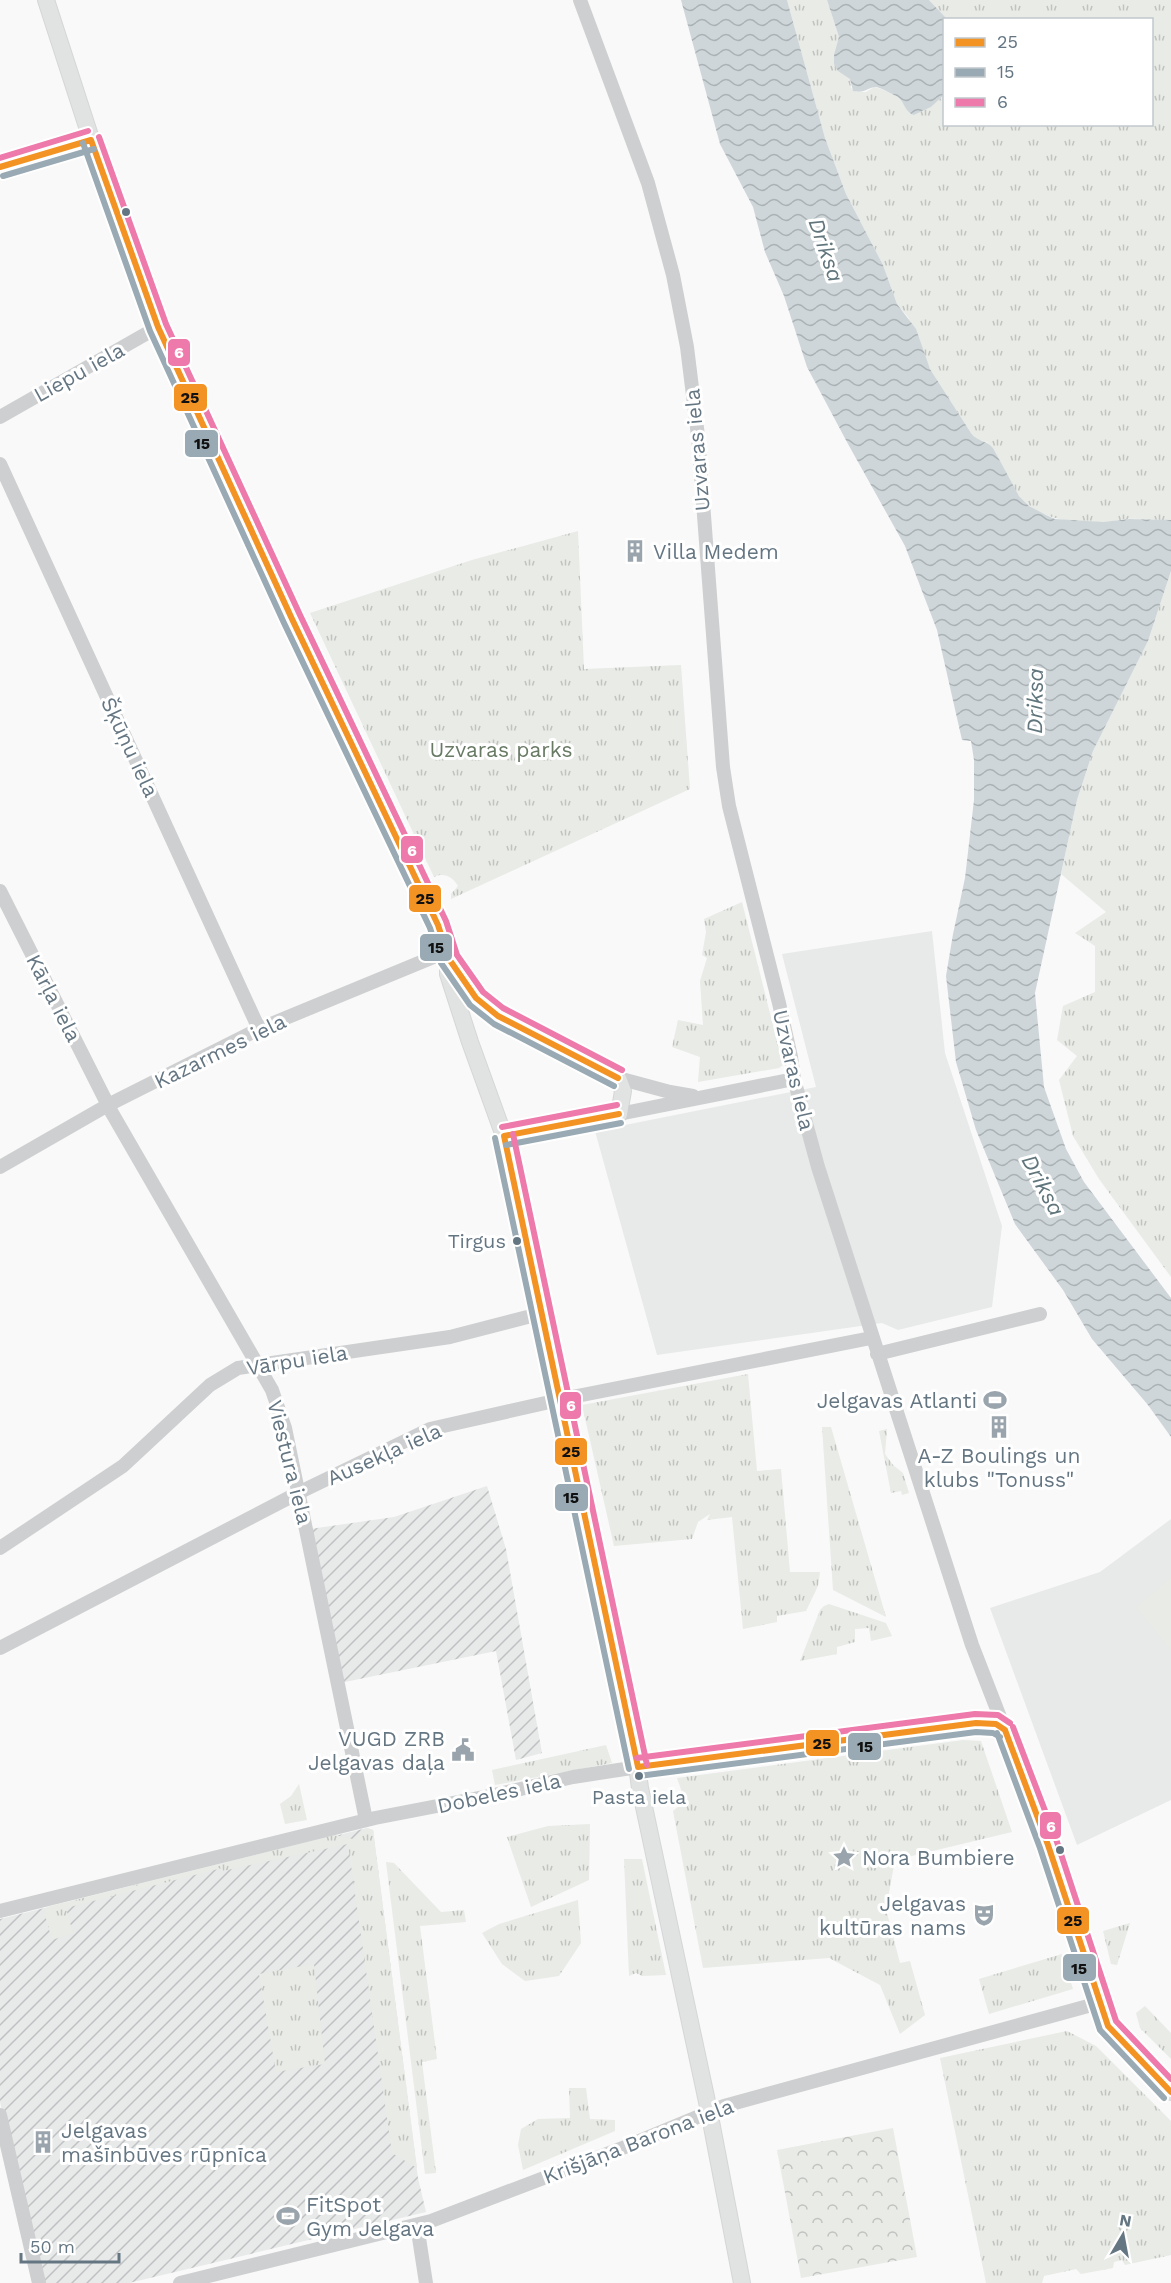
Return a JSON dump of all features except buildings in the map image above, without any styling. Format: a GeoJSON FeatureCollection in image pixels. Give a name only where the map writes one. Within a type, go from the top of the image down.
{"type":"FeatureCollection","features":[{"type":"Feature","properties":{"kind":"main road"},"geometry":{"type":"LineString","coordinates":[[46,0],[91,140],[158,327],[297,629],[438,925],[448,955],[476,998],[498,1016],[618,1078],[623,1091],[619,1114],[504,1136]]}},
{"type":"Feature","properties":{"kind":"main road"},"geometry":{"type":"LineString","coordinates":[[448,955],[448,974],[504,1136],[638,1767],[742,2283]]}},
{"type":"Feature","properties":{"kind":"main road","name":"Dobeles iela"},"geometry":{"type":"LineString","coordinates":[[638,1767],[976,1723],[996,1725],[1005,1730]]}},
{"type":"Feature","properties":{"kind":"main road","name":"Uzvaras iela"},"geometry":{"type":"LineString","coordinates":[[1005,1730],[1048,1845],[1108,2026],[1171,2091]]}},
{"type":"Feature","properties":{"kind":"street","name":"Uzvaras iela"},"geometry":{"type":"LineString","coordinates":[[580,0],[648,183],[673,275],[685,337],[698,435],[723,767],[729,806],[779,1003],[794,1079],[818,1167],[872,1338],[972,1645],[1005,1730]]}},
{"type":"Feature","properties":{"kind":"street"},"geometry":{"type":"LineString","coordinates":[[0,167],[91,140]]}},
{"type":"Feature","properties":{"kind":"street","name":"Liepu iela"},"geometry":{"type":"LineString","coordinates":[[0,417],[158,327]]}},
{"type":"Feature","properties":{"kind":"street","name":"Šķūņu iela"},"geometry":{"type":"LineString","coordinates":[[0,464],[259,1029]]}},
{"type":"Feature","properties":{"kind":"street","name":"Kārļa iela"},"geometry":{"type":"LineString","coordinates":[[0,891],[108,1105]]}},
{"type":"Feature","properties":{"kind":"street","name":"Kazarmes iela"},"geometry":{"type":"LineString","coordinates":[[0,1167],[108,1105],[259,1029],[448,955]]}},
{"type":"Feature","properties":{"kind":"street"},"geometry":{"type":"LineString","coordinates":[[618,1078],[670,1092],[704,1098]]}},
{"type":"Feature","properties":{"kind":"street"},"geometry":{"type":"LineString","coordinates":[[619,1114],[794,1079]]}},
{"type":"Feature","properties":{"kind":"street","name":"Viestura iela"},"geometry":{"type":"LineString","coordinates":[[108,1105],[276,1399],[285,1428],[366,1820]]}},
{"type":"Feature","properties":{"kind":"street","name":"Vārpu iela"},"geometry":{"type":"LineString","coordinates":[[0,1548],[123,1466],[210,1385],[238,1368],[450,1337],[543,1313]]}},
{"type":"Feature","properties":{"kind":"street"},"geometry":{"type":"LineString","coordinates":[[878,1354],[1040,1314]]}},
{"type":"Feature","properties":{"kind":"street","name":"Ausekļa iela"},"geometry":{"type":"LineString","coordinates":[[0,1648],[298,1492],[430,1429],[561,1399],[872,1338]]}},
{"type":"Feature","properties":{"kind":"street","name":"Dobeles iela"},"geometry":{"type":"LineString","coordinates":[[0,1911],[366,1820],[573,1777],[638,1767]]}},
{"type":"Feature","properties":{"kind":"street","name":"Krišjāņa Barona iela"},"geometry":{"type":"LineString","coordinates":[[180,2283],[417,2225],[625,2147],[709,2111],[1099,2003]]}},
{"type":"Feature","properties":{"kind":"street"},"geometry":{"type":"LineString","coordinates":[[0,2115],[39,2283]]}},
{"type":"Feature","properties":{"kind":"street"},"geometry":{"type":"LineString","coordinates":[[417,2225],[426,2283]]}},
{"type":"Feature","properties":{"kind":"shaded area"},"geometry":{"type":"Polygon","coordinates":[[[932,931],[945,1053],[1002,1226],[992,1307],[898,1330],[882,1323],[657,1355],[595,1131],[816,1087],[782,954],[932,931]]]}},
{"type":"Feature","properties":{"kind":"shaded area"},"geometry":{"type":"Polygon","coordinates":[[[487,1486],[506,1549],[542,1753],[516,1760],[496,1651],[340,1683],[310,1529],[394,1517],[487,1486]]]}},
{"type":"Feature","properties":{"kind":"shaded area"},"geometry":{"type":"Polygon","coordinates":[[[1171,1519],[1171,1800],[1077,1845],[990,1608],[1100,1572],[1171,1519]]]}},
{"type":"Feature","properties":{"kind":"shaded area"},"geometry":{"type":"Polygon","coordinates":[[[367,1828],[373,1830],[418,2178],[426,2212],[129,2283],[42,2283],[0,2102],[0,1919],[367,1828]]]}},
{"type":"Feature","properties":{"kind":"green space"},"geometry":{"type":"Polygon","coordinates":[[[787,0],[827,0],[839,37],[834,64],[850,79],[851,88],[856,92],[866,92],[874,87],[889,92],[899,98],[914,115],[931,107],[943,96],[943,126],[1153,126],[1153,18],[946,18],[929,0],[1171,0],[1171,520],[1067,521],[1041,513],[1020,497],[993,448],[987,442],[976,439],[971,433],[930,369],[908,317],[897,304],[883,265],[846,194],[825,138],[787,0]]]}},
{"type":"Feature","properties":{"kind":"green space","name":"Uzvaras parks"},"geometry":{"type":"Polygon","coordinates":[[[578,531],[584,669],[681,665],[690,789],[451,899],[451,894],[458,886],[448,876],[434,877],[310,613],[472,560],[578,531]]]}},
{"type":"Feature","properties":{"kind":"green space"},"geometry":{"type":"Polygon","coordinates":[[[1171,571],[1171,1277],[1099,1179],[1073,1136],[1059,1080],[1077,1056],[1057,1040],[1063,1006],[1095,992],[1095,946],[1075,933],[1106,912],[1061,874],[1077,800],[1093,751],[1148,641],[1171,571]]]}},
{"type":"Feature","properties":{"kind":"green space"},"geometry":{"type":"Polygon","coordinates":[[[742,902],[783,1065],[779,1068],[698,1082],[700,1057],[672,1047],[678,1020],[703,1025],[700,981],[707,958],[702,955],[706,932],[704,919],[742,902]]]}},
{"type":"Feature","properties":{"kind":"green space"},"geometry":{"type":"Polygon","coordinates":[[[748,1374],[757,1471],[781,1469],[790,1572],[820,1572],[818,1586],[806,1611],[777,1616],[777,1622],[743,1629],[732,1517],[707,1520],[710,1514],[698,1522],[692,1539],[614,1546],[582,1405],[748,1374]]]}},
{"type":"Feature","properties":{"kind":"green space"},"geometry":{"type":"Polygon","coordinates":[[[822,1427],[831,1427],[886,1617],[833,1590],[822,1427]]]}},
{"type":"Feature","properties":{"kind":"green space"},"geometry":{"type":"Polygon","coordinates":[[[887,1429],[885,1454],[903,1473],[909,1493],[902,1495],[901,1491],[891,1493],[879,1431],[887,1429]]]}},
{"type":"Feature","properties":{"kind":"green space"},"geometry":{"type":"Polygon","coordinates":[[[1171,1578],[1171,1650],[1136,1607],[1171,1578]]]}},
{"type":"Feature","properties":{"kind":"green space"},"geometry":{"type":"Polygon","coordinates":[[[829,1604],[886,1623],[892,1636],[871,1641],[869,1628],[855,1629],[855,1642],[837,1647],[837,1654],[800,1661],[820,1610],[829,1604]]]}},
{"type":"Feature","properties":{"kind":"green space"},"geometry":{"type":"Polygon","coordinates":[[[963,1740],[981,1741],[1012,1832],[895,1860],[886,1909],[900,1963],[910,1961],[925,2015],[900,2034],[880,1985],[829,1958],[703,1968],[673,1811],[685,1801],[677,1778],[963,1740]]]}},
{"type":"Feature","properties":{"kind":"green space"},"geometry":{"type":"Polygon","coordinates":[[[606,1745],[612,1763],[495,1785],[492,1770],[606,1745]]]}},
{"type":"Feature","properties":{"kind":"green space"},"geometry":{"type":"Polygon","coordinates":[[[299,1784],[307,1820],[285,1824],[280,1804],[291,1796],[299,1784]]]}},
{"type":"Feature","properties":{"kind":"green space"},"geometry":{"type":"Polygon","coordinates":[[[590,1824],[589,1880],[531,1907],[507,1837],[548,1826],[590,1824]]]}},
{"type":"Feature","properties":{"kind":"green space"},"geometry":{"type":"Polygon","coordinates":[[[367,1828],[373,1830],[417,2168],[392,2153],[348,1844],[223,1871],[222,1868],[66,1908],[73,1933],[52,1940],[45,1915],[47,1907],[335,1835],[353,1839],[367,1828]]]}},
{"type":"Feature","properties":{"kind":"green space"},"geometry":{"type":"Polygon","coordinates":[[[624,1859],[642,1859],[666,1975],[642,1976],[636,1973],[629,1976],[624,1859]]]}},
{"type":"Feature","properties":{"kind":"green space"},"geometry":{"type":"Polygon","coordinates":[[[386,1862],[394,1863],[441,1912],[464,1910],[466,1922],[420,1926],[437,2059],[422,2062],[436,2173],[425,2174],[386,1862]]]}},
{"type":"Feature","properties":{"kind":"green space"},"geometry":{"type":"Polygon","coordinates":[[[578,1900],[581,1943],[559,1976],[525,1981],[502,1964],[482,1933],[499,1924],[578,1900]]]}},
{"type":"Feature","properties":{"kind":"green space"},"geometry":{"type":"Polygon","coordinates":[[[1130,1923],[1117,1965],[1111,1964],[1103,1931],[1130,1923]]]}},
{"type":"Feature","properties":{"kind":"green space"},"geometry":{"type":"Polygon","coordinates":[[[1062,1954],[1073,1989],[989,2014],[979,1979],[1062,1954]]]}},
{"type":"Feature","properties":{"kind":"green space"},"geometry":{"type":"Polygon","coordinates":[[[314,1964],[325,2064],[276,2072],[259,1974],[314,1964]]]}},
{"type":"Feature","properties":{"kind":"green space"},"geometry":{"type":"Polygon","coordinates":[[[1145,2006],[1171,2033],[1171,2059],[1140,2028],[1136,2013],[1145,2006]]]}},
{"type":"Feature","properties":{"kind":"green space"},"geometry":{"type":"Polygon","coordinates":[[[1067,2031],[1096,2046],[1171,2121],[1171,2255],[1125,2265],[1122,2260],[1114,2262],[1113,2268],[1081,2274],[1076,2269],[1044,2276],[1042,2283],[986,2283],[940,2058],[1067,2031]]]}},
{"type":"Feature","properties":{"kind":"green space"},"geometry":{"type":"Polygon","coordinates":[[[569,2088],[586,2088],[590,2119],[615,2120],[615,2131],[523,2170],[518,2145],[521,2129],[538,2119],[570,2118],[569,2088]]]}},
{"type":"Feature","properties":{"kind":"green space"},"geometry":{"type":"Polygon","coordinates":[[[893,2128],[917,2257],[801,2278],[777,2150],[893,2128]]]}},
{"type":"Feature","properties":{"kind":"water","name":"Driksa"},"geometry":{"type":"Polygon","coordinates":[[[681,0],[787,0],[825,138],[846,194],[883,265],[897,304],[916,329],[930,369],[971,433],[993,448],[1019,496],[1029,506],[1055,519],[1103,522],[1129,519],[1171,520],[1171,571],[1148,641],[1093,751],[1077,800],[1035,993],[1044,1087],[1066,1149],[1084,1182],[1171,1298],[1171,1437],[1148,1405],[1092,1339],[1063,1290],[1015,1224],[976,1130],[956,1062],[946,976],[965,878],[974,800],[974,760],[971,741],[962,740],[937,630],[905,546],[807,367],[784,296],[765,252],[753,207],[720,144],[681,0]]]}},
{"type":"Feature","properties":{"kind":"water"},"geometry":{"type":"Polygon","coordinates":[[[827,0],[929,0],[946,18],[943,18],[943,96],[931,107],[914,115],[908,111],[898,97],[880,88],[873,87],[861,92],[853,91],[850,79],[838,71],[834,64],[839,37],[827,0]]]}},
{"type":"Feature","properties":{"kind":"transit line","name":"6"},"geometry":{"type":"LineString","coordinates":[[0,158],[88,131]]}},
{"type":"Feature","properties":{"kind":"transit line","name":"6"},"geometry":{"type":"LineString","coordinates":[[99,137],[166,324],[300,615],[446,921],[457,955],[483,992],[503,1008],[622,1070]]}},
{"type":"Feature","properties":{"kind":"transit line","name":"25"},"geometry":{"type":"LineString","coordinates":[[91,140],[158,327],[292,619],[438,925],[449,959],[476,998],[498,1016],[618,1078]]}},
{"type":"Feature","properties":{"kind":"transit line","name":"25"},"geometry":{"type":"LineString","coordinates":[[0,167],[91,140]]}},
{"type":"Feature","properties":{"kind":"transit line","name":"15"},"geometry":{"type":"LineString","coordinates":[[83,143],[150,331],[284,623],[430,928],[441,963],[470,1005],[494,1024],[614,1086]]}},
{"type":"Feature","properties":{"kind":"transit line","name":"15"},"geometry":{"type":"LineString","coordinates":[[3,176],[94,149]]}},
{"type":"Feature","properties":{"kind":"transit line","name":"6"},"geometry":{"type":"LineString","coordinates":[[502,1127],[617,1105]]}},
{"type":"Feature","properties":{"kind":"transit line","name":"25"},"geometry":{"type":"LineString","coordinates":[[504,1136],[619,1114]]}},
{"type":"Feature","properties":{"kind":"transit line","name":"15"},"geometry":{"type":"LineString","coordinates":[[506,1145],[621,1123]]}},
{"type":"Feature","properties":{"kind":"transit line","name":"6"},"geometry":{"type":"LineString","coordinates":[[513,1134],[647,1765]]}},
{"type":"Feature","properties":{"kind":"transit line","name":"25"},"geometry":{"type":"LineString","coordinates":[[504,1136],[638,1767]]}},
{"type":"Feature","properties":{"kind":"transit line","name":"15"},"geometry":{"type":"LineString","coordinates":[[495,1138],[629,1769]]}},
{"type":"Feature","properties":{"kind":"transit line","name":"6"},"geometry":{"type":"LineString","coordinates":[[637,1758],[975,1714],[998,1715],[1010,1723]]}},
{"type":"Feature","properties":{"kind":"transit line","name":"25"},"geometry":{"type":"LineString","coordinates":[[638,1767],[976,1723],[996,1724],[1005,1730]]}},
{"type":"Feature","properties":{"kind":"transit line","name":"6"},"geometry":{"type":"LineString","coordinates":[[1013,1727],[1057,1842],[1116,2021],[1171,2079]]}},
{"type":"Feature","properties":{"kind":"transit line","name":"25"},"geometry":{"type":"LineString","coordinates":[[1005,1730],[1048,1845],[1108,2026],[1171,2092]]}},
{"type":"Feature","properties":{"kind":"transit line","name":"15"},"geometry":{"type":"LineString","coordinates":[[639,1776],[976,1732],[993,1733],[1000,1737]]}},
{"type":"Feature","properties":{"kind":"transit line","name":"15"},"geometry":{"type":"LineString","coordinates":[[997,1733],[1040,1848],[1100,2030],[1164,2098]]}},
{"type":"Feature","properties":{"kind":"place","name":"Villa Medem"},"geometry":{"type":"Point","coordinates":[635,551]}},
{"type":"Feature","properties":{"kind":"place","name":"Tirgus"},"geometry":{"type":"Point","coordinates":[517,1241]}},
{"type":"Feature","properties":{"kind":"place","name":"Jelgavas Atlanti"},"geometry":{"type":"Point","coordinates":[995,1400]}},
{"type":"Feature","properties":{"kind":"place","name":"A-Z Boulings un klubs \"Tonuss\""},"geometry":{"type":"Point","coordinates":[999,1427]}},
{"type":"Feature","properties":{"kind":"place","name":"VUGD ZRB Jelgavas daļa"},"geometry":{"type":"Point","coordinates":[463,1750]}},
{"type":"Feature","properties":{"kind":"place","name":"Pasta iela"},"geometry":{"type":"Point","coordinates":[639,1776]}},
{"type":"Feature","properties":{"kind":"place","name":"Nora Bumbiere"},"geometry":{"type":"Point","coordinates":[844,1857]}},
{"type":"Feature","properties":{"kind":"place","name":"Jelgavas kultūras nams"},"geometry":{"type":"Point","coordinates":[984,1915]}},
{"type":"Feature","properties":{"kind":"place","name":"Jelgavas mašīnbūves rūpnīca"},"geometry":{"type":"Point","coordinates":[43,2142]}},
{"type":"Feature","properties":{"kind":"place","name":"FitSpot Gym Jelgava"},"geometry":{"type":"Point","coordinates":[288,2216]}}]}
